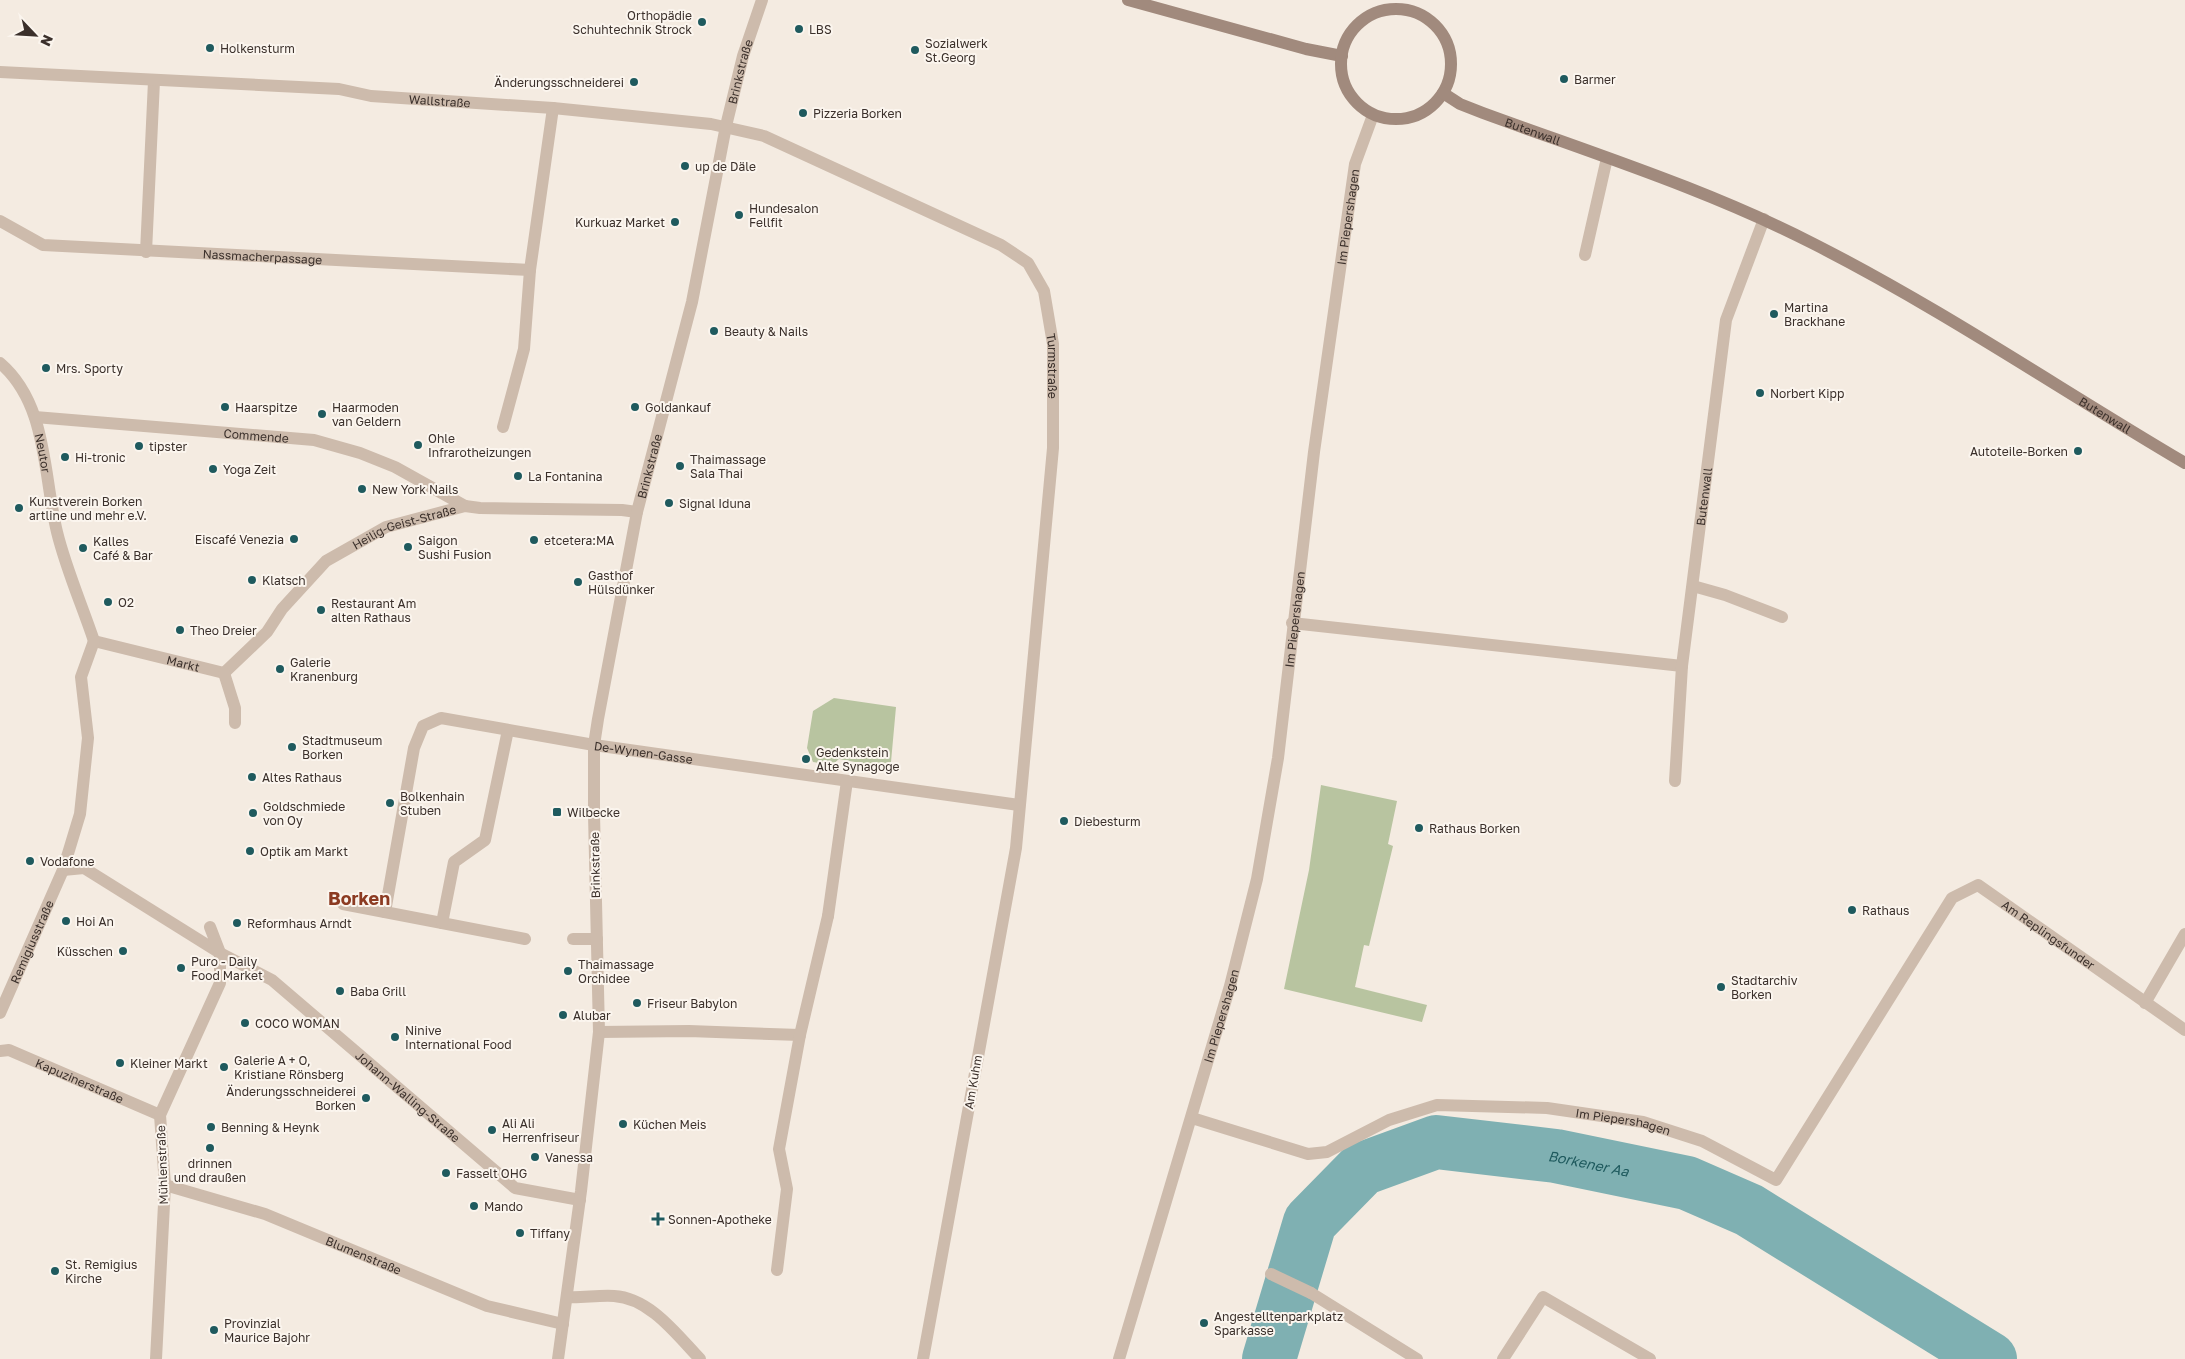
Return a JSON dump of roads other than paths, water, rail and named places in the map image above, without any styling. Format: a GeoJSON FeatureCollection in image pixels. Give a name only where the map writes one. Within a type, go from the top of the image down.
{"type":"FeatureCollection","features":[{"type":"Feature","properties":{"kind":"main road"},"geometry":{"type":"LineString","coordinates":[[1128,0],[1158,4],[1306,49],[1342,56]]}},
{"type":"Feature","properties":{"kind":"main road"},"geometry":{"type":"LineString","coordinates":[[1399,4],[1432,23],[1444,37],[1450,54],[1451,73],[1443,93],[1435,104],[1421,113],[1406,118],[1390,119],[1374,115],[1361,107],[1351,95],[1344,82],[1342,56],[1347,40],[1362,20],[1399,4]]}},
{"type":"Feature","properties":{"kind":"main road","name":"Butenwall"},"geometry":{"type":"LineString","coordinates":[[1443,93],[1460,104],[1665,178],[1764,219],[1897,289],[2185,463]]}},
{"type":"Feature","properties":{"kind":"street","name":"Brinkstraße"},"geometry":{"type":"LineString","coordinates":[[567,1297],[599,1032],[594,745],[637,512],[692,302],[726,126],[743,56],[762,0]]}},
{"type":"Feature","properties":{"kind":"street","name":"Wallstraße"},"geometry":{"type":"LineString","coordinates":[[0,72],[339,89],[371,96],[553,108],[726,126]]}},
{"type":"Feature","properties":{"kind":"street"},"geometry":{"type":"LineString","coordinates":[[146,252],[154,81]]}},
{"type":"Feature","properties":{"kind":"street"},"geometry":{"type":"LineString","coordinates":[[503,427],[524,349],[530,270],[553,108]]}},
{"type":"Feature","properties":{"kind":"street","name":"Im Piepershagen"},"geometry":{"type":"LineString","coordinates":[[1119,1359],[1230,986],[1257,879],[1278,758],[1292,623],[1315,442],[1355,164],[1374,115]]}},
{"type":"Feature","properties":{"kind":"street","name":"Turmstraße"},"geometry":{"type":"LineString","coordinates":[[726,126],[764,136],[1001,245],[1028,263],[1044,291],[1053,344],[1052,448],[1019,805]]}},
{"type":"Feature","properties":{"kind":"street"},"geometry":{"type":"LineString","coordinates":[[1585,255],[1607,158]]}},
{"type":"Feature","properties":{"kind":"street","name":"Butenwall"},"geometry":{"type":"LineString","coordinates":[[1675,781],[1682,666],[1726,320],[1764,219]]}},
{"type":"Feature","properties":{"kind":"street","name":"Nassmacherpassage"},"geometry":{"type":"LineString","coordinates":[[0,221],[43,246],[530,270]]}},
{"type":"Feature","properties":{"kind":"street","name":"Neutor"},"geometry":{"type":"LineString","coordinates":[[0,363],[9,370],[26,393],[35,417],[57,533],[94,641]]}},
{"type":"Feature","properties":{"kind":"street","name":"Commende"},"geometry":{"type":"LineString","coordinates":[[35,417],[314,440],[360,453],[395,467],[465,506]]}},
{"type":"Feature","properties":{"kind":"street","name":"Heilig-Geist-Straße"},"geometry":{"type":"LineString","coordinates":[[224,673],[267,632],[282,609],[326,562],[386,527],[465,506],[637,512]]}},
{"type":"Feature","properties":{"kind":"street"},"geometry":{"type":"LineString","coordinates":[[1692,586],[1725,595],[1782,617]]}},
{"type":"Feature","properties":{"kind":"street"},"geometry":{"type":"LineString","coordinates":[[1292,623],[1682,666]]}},
{"type":"Feature","properties":{"kind":"street","name":"Markt"},"geometry":{"type":"LineString","coordinates":[[94,641],[224,673]]}},
{"type":"Feature","properties":{"kind":"street","name":"Remigiusstraße"},"geometry":{"type":"LineString","coordinates":[[0,1014],[63,870],[80,814],[88,738],[81,677],[94,641]]}},
{"type":"Feature","properties":{"kind":"street"},"geometry":{"type":"LineString","coordinates":[[224,673],[235,708],[235,723]]}},
{"type":"Feature","properties":{"kind":"street","name":"De-Wynen-Gasse"},"geometry":{"type":"LineString","coordinates":[[385,912],[414,748],[422,726],[441,718],[594,745],[1019,805]]}},
{"type":"Feature","properties":{"kind":"street"},"geometry":{"type":"LineString","coordinates":[[442,923],[454,862],[485,840],[508,730]]}},
{"type":"Feature","properties":{"kind":"street"},"geometry":{"type":"LineString","coordinates":[[776,1270],[787,1189],[779,1149],[800,1035],[828,916],[847,781]]}},
{"type":"Feature","properties":{"kind":"street","name":"Am Kuhm"},"geometry":{"type":"LineString","coordinates":[[923,1359],[1016,848],[1019,805]]}},
{"type":"Feature","properties":{"kind":"street"},"geometry":{"type":"LineString","coordinates":[[63,870],[84,868],[220,953]]}},
{"type":"Feature","properties":{"kind":"street","name":"Am Replingsfunder"},"geometry":{"type":"LineString","coordinates":[[1924,942],[1952,898],[1978,885],[2185,1030]]}},
{"type":"Feature","properties":{"kind":"street"},"geometry":{"type":"LineString","coordinates":[[344,904],[525,939]]}},
{"type":"Feature","properties":{"kind":"street"},"geometry":{"type":"LineString","coordinates":[[210,927],[220,953]]}},
{"type":"Feature","properties":{"kind":"street"},"geometry":{"type":"LineString","coordinates":[[2144,1003],[2185,934]]}},
{"type":"Feature","properties":{"kind":"street"},"geometry":{"type":"LineString","coordinates":[[573,939],[597,939]]}},
{"type":"Feature","properties":{"kind":"street","name":"Im Piepershagen"},"geometry":{"type":"LineString","coordinates":[[1192,1118],[1308,1154],[1327,1152],[1388,1120],[1437,1105],[1547,1108],[1643,1122],[1702,1140],[1776,1180],[1924,942]]}},
{"type":"Feature","properties":{"kind":"street","name":"Mühlenstraße"},"geometry":{"type":"LineString","coordinates":[[156,1359],[165,1185],[160,1115],[220,983],[220,953]]}},
{"type":"Feature","properties":{"kind":"street","name":"Johann-Walling-Straße"},"geometry":{"type":"LineString","coordinates":[[220,953],[272,980],[515,1188],[580,1200]]}},
{"type":"Feature","properties":{"kind":"street"},"geometry":{"type":"LineString","coordinates":[[599,1032],[688,1031],[800,1035]]}},
{"type":"Feature","properties":{"kind":"street","name":"Kapuzinerstraße"},"geometry":{"type":"LineString","coordinates":[[0,1051],[9,1050],[160,1115]]}},
{"type":"Feature","properties":{"kind":"street","name":"Blumenstraße"},"geometry":{"type":"LineString","coordinates":[[165,1185],[265,1214],[486,1306],[563,1324]]}},
{"type":"Feature","properties":{"kind":"street"},"geometry":{"type":"LineString","coordinates":[[1271,1274],[1311,1293],[1417,1359]]}},
{"type":"Feature","properties":{"kind":"street"},"geometry":{"type":"LineString","coordinates":[[558,1359],[567,1297],[614,1296],[640,1302],[673,1331],[700,1359]]}},
{"type":"Feature","properties":{"kind":"street"},"geometry":{"type":"LineString","coordinates":[[1503,1359],[1543,1297],[1650,1359]]}},
{"type":"Feature","properties":{"kind":"waterway","name":"Borkener Aa"},"geometry":{"type":"LineString","coordinates":[[1269,1359],[1310,1222],[1362,1169],[1436,1142],[1556,1156],[1687,1183],[1749,1210],[1990,1359]]}},
{"type":"Feature","properties":{"kind":"place","name":"Orthopädie Schuhtechnik Strock"},"geometry":{"type":"Point","coordinates":[702,22]}},
{"type":"Feature","properties":{"kind":"place","name":"LBS"},"geometry":{"type":"Point","coordinates":[799,29]}},
{"type":"Feature","properties":{"kind":"place","name":"Holkensturm"},"geometry":{"type":"Point","coordinates":[210,48]}},
{"type":"Feature","properties":{"kind":"place","name":"Sozialwerk St.Georg"},"geometry":{"type":"Point","coordinates":[915,50]}},
{"type":"Feature","properties":{"kind":"place","name":"Barmer"},"geometry":{"type":"Point","coordinates":[1564,79]}},
{"type":"Feature","properties":{"kind":"place","name":"Änderungsschneiderei"},"geometry":{"type":"Point","coordinates":[634,82]}},
{"type":"Feature","properties":{"kind":"place","name":"Pizzeria Borken"},"geometry":{"type":"Point","coordinates":[803,113]}},
{"type":"Feature","properties":{"kind":"place","name":"up de Däle"},"geometry":{"type":"Point","coordinates":[685,166]}},
{"type":"Feature","properties":{"kind":"place","name":"Hundesalon Fellfit"},"geometry":{"type":"Point","coordinates":[739,215]}},
{"type":"Feature","properties":{"kind":"place","name":"Kurkuaz Market"},"geometry":{"type":"Point","coordinates":[675,222]}},
{"type":"Feature","properties":{"kind":"place","name":"Martina Brackhane"},"geometry":{"type":"Point","coordinates":[1774,314]}},
{"type":"Feature","properties":{"kind":"place","name":"Beauty & Nails"},"geometry":{"type":"Point","coordinates":[714,331]}},
{"type":"Feature","properties":{"kind":"place","name":"Mrs. Sporty"},"geometry":{"type":"Point","coordinates":[46,368]}},
{"type":"Feature","properties":{"kind":"place","name":"Norbert Kipp"},"geometry":{"type":"Point","coordinates":[1760,393]}},
{"type":"Feature","properties":{"kind":"place","name":"Haarspitze"},"geometry":{"type":"Point","coordinates":[225,407]}},
{"type":"Feature","properties":{"kind":"place","name":"Goldankauf"},"geometry":{"type":"Point","coordinates":[635,407]}},
{"type":"Feature","properties":{"kind":"place","name":"Haarmoden van Geldern"},"geometry":{"type":"Point","coordinates":[322,414]}},
{"type":"Feature","properties":{"kind":"place","name":"Ohle Infrarotheizungen"},"geometry":{"type":"Point","coordinates":[418,445]}},
{"type":"Feature","properties":{"kind":"place","name":"tipster"},"geometry":{"type":"Point","coordinates":[139,446]}},
{"type":"Feature","properties":{"kind":"place","name":"Autoteile-Borken"},"geometry":{"type":"Point","coordinates":[2078,451]}},
{"type":"Feature","properties":{"kind":"place","name":"Hi-tronic"},"geometry":{"type":"Point","coordinates":[65,457]}},
{"type":"Feature","properties":{"kind":"place","name":"Thaimassage Sala Thai"},"geometry":{"type":"Point","coordinates":[680,466]}},
{"type":"Feature","properties":{"kind":"place","name":"Yoga Zeit"},"geometry":{"type":"Point","coordinates":[213,469]}},
{"type":"Feature","properties":{"kind":"place","name":"La Fontanina"},"geometry":{"type":"Point","coordinates":[518,476]}},
{"type":"Feature","properties":{"kind":"place","name":"New York Nails"},"geometry":{"type":"Point","coordinates":[362,489]}},
{"type":"Feature","properties":{"kind":"place","name":"Signal Iduna"},"geometry":{"type":"Point","coordinates":[669,503]}},
{"type":"Feature","properties":{"kind":"place","name":"Kunstverein Borken artline und mehr e.V."},"geometry":{"type":"Point","coordinates":[19,508]}},
{"type":"Feature","properties":{"kind":"place","name":"Eiscafé Venezia"},"geometry":{"type":"Point","coordinates":[294,539]}},
{"type":"Feature","properties":{"kind":"place","name":"etcetera:MA"},"geometry":{"type":"Point","coordinates":[534,540]}},
{"type":"Feature","properties":{"kind":"place","name":"Saigon Sushi Fusion"},"geometry":{"type":"Point","coordinates":[408,547]}},
{"type":"Feature","properties":{"kind":"place","name":"Kalles Café & Bar"},"geometry":{"type":"Point","coordinates":[83,548]}},
{"type":"Feature","properties":{"kind":"place","name":"Klatsch"},"geometry":{"type":"Point","coordinates":[252,580]}},
{"type":"Feature","properties":{"kind":"place","name":"Gasthof Hülsdünker"},"geometry":{"type":"Point","coordinates":[578,582]}},
{"type":"Feature","properties":{"kind":"place","name":"O2"},"geometry":{"type":"Point","coordinates":[108,602]}},
{"type":"Feature","properties":{"kind":"place","name":"Restaurant Am alten Rathaus"},"geometry":{"type":"Point","coordinates":[321,610]}},
{"type":"Feature","properties":{"kind":"place","name":"Theo Dreier"},"geometry":{"type":"Point","coordinates":[180,630]}},
{"type":"Feature","properties":{"kind":"place","name":"Galerie Kranenburg"},"geometry":{"type":"Point","coordinates":[280,669]}},
{"type":"Feature","properties":{"kind":"place","name":"Stadtmuseum Borken"},"geometry":{"type":"Point","coordinates":[292,747]}},
{"type":"Feature","properties":{"kind":"place","name":"Gedenkstein Alte Synagoge"},"geometry":{"type":"Point","coordinates":[806,759]}},
{"type":"Feature","properties":{"kind":"place","name":"Altes Rathaus"},"geometry":{"type":"Point","coordinates":[252,777]}},
{"type":"Feature","properties":{"kind":"place","name":"Bolkenhain Stuben"},"geometry":{"type":"Point","coordinates":[390,803]}},
{"type":"Feature","properties":{"kind":"place","name":"Wilbecke"},"geometry":{"type":"Point","coordinates":[557,812]}},
{"type":"Feature","properties":{"kind":"place","name":"Goldschmiede von Oy"},"geometry":{"type":"Point","coordinates":[253,813]}},
{"type":"Feature","properties":{"kind":"place","name":"Diebesturm"},"geometry":{"type":"Point","coordinates":[1064,821]}},
{"type":"Feature","properties":{"kind":"place","name":"Rathaus Borken"},"geometry":{"type":"Point","coordinates":[1419,828]}},
{"type":"Feature","properties":{"kind":"place","name":"Optik am Markt"},"geometry":{"type":"Point","coordinates":[250,851]}},
{"type":"Feature","properties":{"kind":"place","name":"Vodafone"},"geometry":{"type":"Point","coordinates":[30,861]}},
{"type":"Feature","properties":{"kind":"place","name":"Rathaus"},"geometry":{"type":"Point","coordinates":[1852,910]}},
{"type":"Feature","properties":{"kind":"place","name":"Hoi An"},"geometry":{"type":"Point","coordinates":[66,921]}},
{"type":"Feature","properties":{"kind":"place","name":"Reformhaus Arndt"},"geometry":{"type":"Point","coordinates":[237,923]}},
{"type":"Feature","properties":{"kind":"place","name":"Küsschen"},"geometry":{"type":"Point","coordinates":[123,951]}},
{"type":"Feature","properties":{"kind":"place","name":"Puro - Daily Food Market"},"geometry":{"type":"Point","coordinates":[181,968]}},
{"type":"Feature","properties":{"kind":"place","name":"Thaimassage Orchidee"},"geometry":{"type":"Point","coordinates":[568,971]}},
{"type":"Feature","properties":{"kind":"place","name":"Stadtarchiv Borken"},"geometry":{"type":"Point","coordinates":[1721,987]}},
{"type":"Feature","properties":{"kind":"place","name":"Baba Grill"},"geometry":{"type":"Point","coordinates":[340,991]}},
{"type":"Feature","properties":{"kind":"place","name":"Friseur Babylon"},"geometry":{"type":"Point","coordinates":[637,1003]}},
{"type":"Feature","properties":{"kind":"place","name":"Alubar"},"geometry":{"type":"Point","coordinates":[563,1015]}},
{"type":"Feature","properties":{"kind":"place","name":"COCO WOMAN"},"geometry":{"type":"Point","coordinates":[245,1023]}},
{"type":"Feature","properties":{"kind":"place","name":"Ninive International Food"},"geometry":{"type":"Point","coordinates":[395,1037]}},
{"type":"Feature","properties":{"kind":"place","name":"Kleiner Markt"},"geometry":{"type":"Point","coordinates":[120,1063]}},
{"type":"Feature","properties":{"kind":"place","name":"Galerie A + O, Kristiane Rönsberg"},"geometry":{"type":"Point","coordinates":[224,1067]}},
{"type":"Feature","properties":{"kind":"place","name":"Änderungsschneiderei Borken"},"geometry":{"type":"Point","coordinates":[366,1098]}},
{"type":"Feature","properties":{"kind":"place","name":"Küchen Meis"},"geometry":{"type":"Point","coordinates":[623,1124]}},
{"type":"Feature","properties":{"kind":"place","name":"Benning & Heynk"},"geometry":{"type":"Point","coordinates":[211,1127]}},
{"type":"Feature","properties":{"kind":"place","name":"Ali Ali Herrenfriseur"},"geometry":{"type":"Point","coordinates":[492,1130]}},
{"type":"Feature","properties":{"kind":"place","name":"drinnen und draußen"},"geometry":{"type":"Point","coordinates":[210,1148]}},
{"type":"Feature","properties":{"kind":"place","name":"Vanessa"},"geometry":{"type":"Point","coordinates":[535,1157]}},
{"type":"Feature","properties":{"kind":"place","name":"Fasselt OHG"},"geometry":{"type":"Point","coordinates":[446,1173]}},
{"type":"Feature","properties":{"kind":"place","name":"Mando"},"geometry":{"type":"Point","coordinates":[474,1206]}},
{"type":"Feature","properties":{"kind":"place","name":"Sonnen-Apotheke"},"geometry":{"type":"Point","coordinates":[658,1219]}},
{"type":"Feature","properties":{"kind":"place","name":"Tiffany"},"geometry":{"type":"Point","coordinates":[520,1233]}},
{"type":"Feature","properties":{"kind":"place","name":"St. Remigius Kirche"},"geometry":{"type":"Point","coordinates":[55,1271]}},
{"type":"Feature","properties":{"kind":"place","name":"Angestelltenparkplatz Sparkasse"},"geometry":{"type":"Point","coordinates":[1204,1323]}},
{"type":"Feature","properties":{"kind":"place","name":"Provinzial Maurice Bajohr"},"geometry":{"type":"Point","coordinates":[214,1330]}},
{"type":"Feature","properties":{"kind":"district","name":"Borken"},"geometry":{"type":"Point","coordinates":[359,898]}}]}
